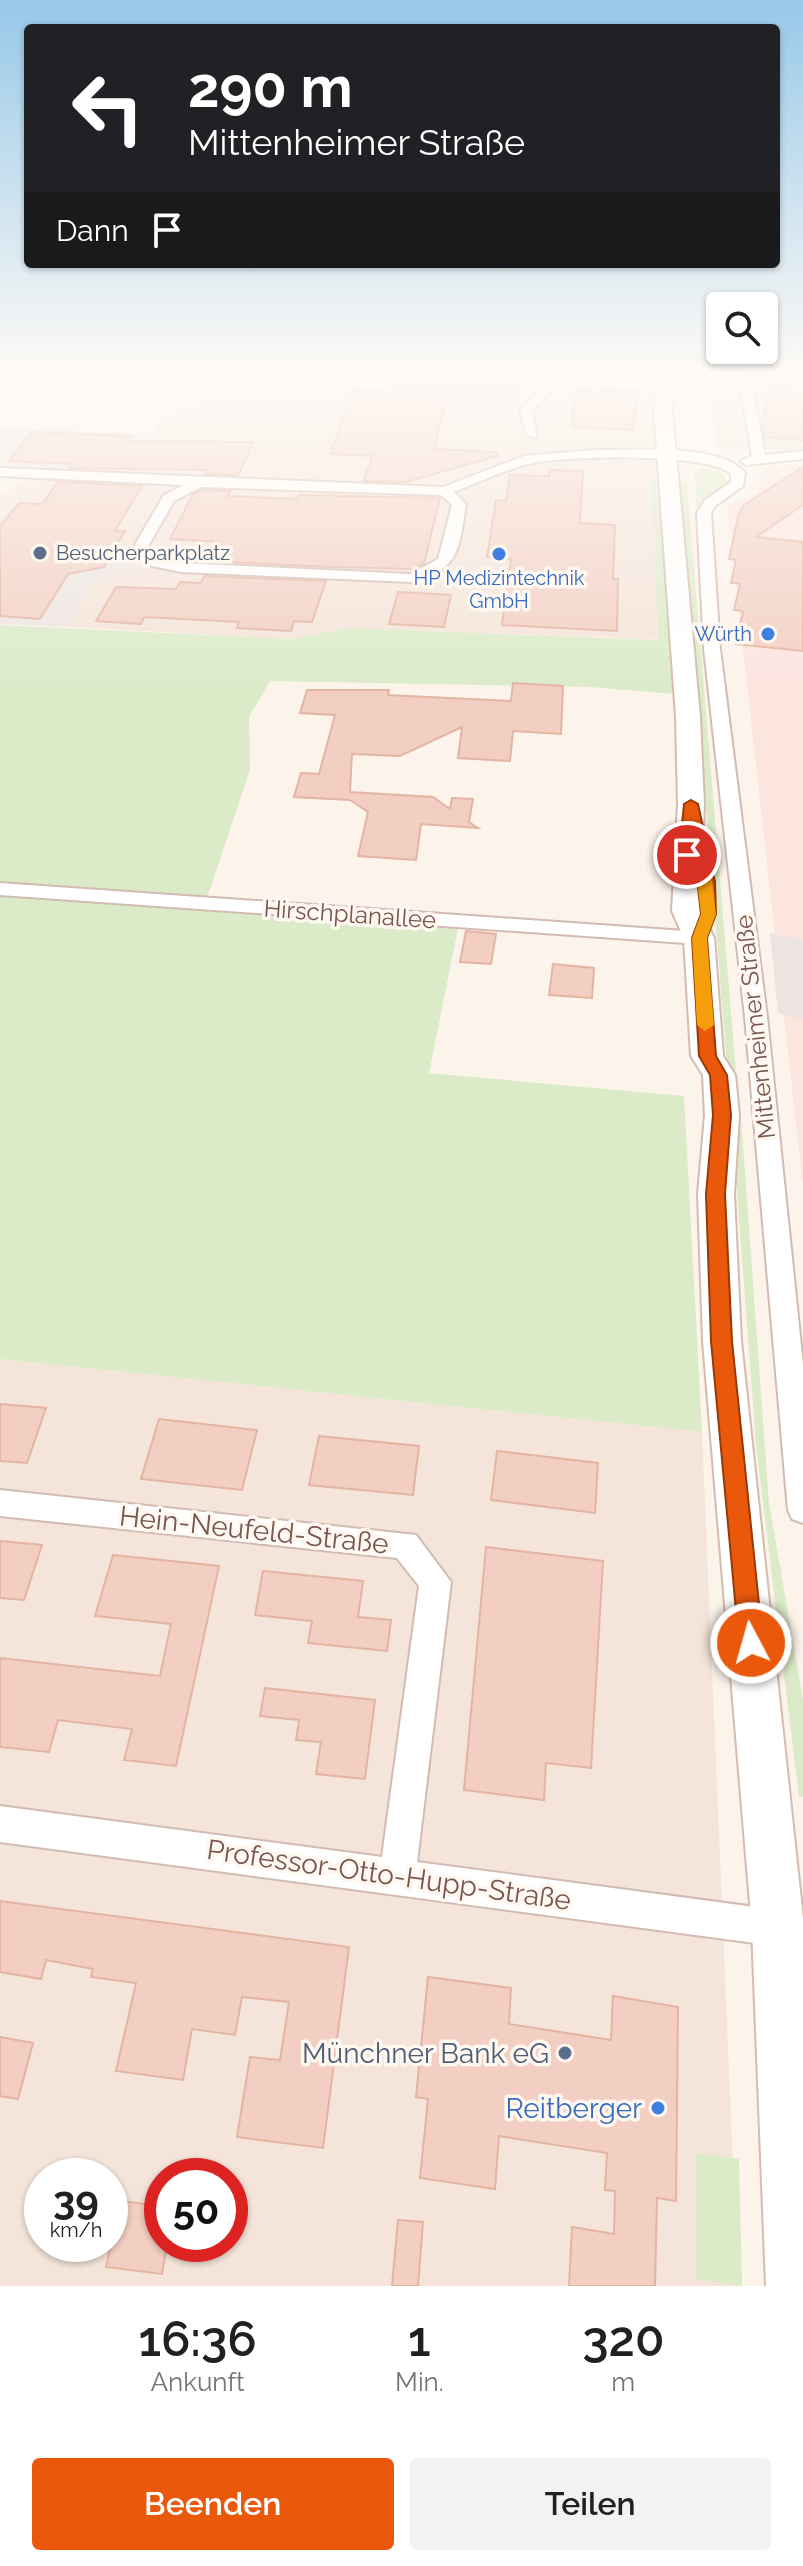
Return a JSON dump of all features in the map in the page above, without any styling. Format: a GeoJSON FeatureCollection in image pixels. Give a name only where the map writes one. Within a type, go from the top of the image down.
{"type":"FeatureCollection","features":[{"type":"Feature","properties":{"kind":"main road","name":"Mittenheimer Straße"},"geometry":{"type":"LineString","coordinates":[[668,477],[677,571],[691,804],[686,911],[699,938],[707,1056],[719,1075],[722,1115],[716,1194],[722,1341],[790,1929],[796,2286]]}},
{"type":"Feature","properties":{"kind":"street"},"geometry":{"type":"LineString","coordinates":[[85,477],[445,491],[481,477]]}},
{"type":"Feature","properties":{"kind":"street","name":"Mittenheimer Straße"},"geometry":{"type":"LineString","coordinates":[[738,477],[740,481],[710,503],[704,513],[712,649],[756,1017],[803,1510]]}},
{"type":"Feature","properties":{"kind":"street"},"geometry":{"type":"LineString","coordinates":[[199,483],[169,498],[140,548],[145,556],[161,564],[196,569],[424,576],[435,572],[449,559],[459,504],[445,491]]}},
{"type":"Feature","properties":{"kind":"street","name":"Hirschplanallee"},"geometry":{"type":"LineString","coordinates":[[0,889],[699,938]]}},
{"type":"Feature","properties":{"kind":"street","name":"Hein-Neufeld-Straße"},"geometry":{"type":"LineString","coordinates":[[0,1503],[405,1545],[435,1582],[398,1875]]}},
{"type":"Feature","properties":{"kind":"street","name":"Professor-Otto-Hupp-Straße"},"geometry":{"type":"LineString","coordinates":[[0,1824],[790,1929]]}},
{"type":"Feature","properties":{"kind":"shaded area"},"geometry":{"type":"Polygon","coordinates":[[[656,477],[677,640],[348,628],[291,639],[68,627],[92,582],[136,562],[0,546],[0,497],[24,480],[0,478],[656,477]]]}},
{"type":"Feature","properties":{"kind":"shaded area"},"geometry":{"type":"Polygon","coordinates":[[[761,477],[803,477],[803,1186],[727,505],[757,492],[761,477]]]}},
{"type":"Feature","properties":{"kind":"shaded area"},"geometry":{"type":"Polygon","coordinates":[[[0,546],[125,552],[137,562],[92,582],[68,627],[0,624],[0,546]]]}},
{"type":"Feature","properties":{"kind":"shaded area"},"geometry":{"type":"Polygon","coordinates":[[[770,933],[803,940],[803,1019],[778,1013],[770,933]]]}},
{"type":"Feature","properties":{"kind":"shaded area"},"geometry":{"type":"Polygon","coordinates":[[[0,1359],[702,1432],[738,2286],[0,2286],[0,1359]]]}},
{"type":"Feature","properties":{"kind":"green space"},"geometry":{"type":"Polygon","coordinates":[[[695,477],[725,477],[728,481],[701,501],[696,510],[695,477]]]}},
{"type":"Feature","properties":{"kind":"green space"},"geometry":{"type":"Polygon","coordinates":[[[651,480],[656,480],[657,516],[667,559],[674,694],[590,687],[270,681],[249,717],[250,770],[207,898],[461,913],[429,1073],[684,1096],[702,1432],[0,1359],[0,625],[291,639],[348,628],[659,640],[651,480]]]}},
{"type":"Feature","properties":{"kind":"green space"},"geometry":{"type":"Polygon","coordinates":[[[680,481],[687,483],[737,1085],[729,1090],[680,481]]]}},
{"type":"Feature","properties":{"kind":"green space"},"geometry":{"type":"Polygon","coordinates":[[[730,1098],[740,1104],[769,1503],[803,1700],[803,1797],[799,1797],[756,1445],[730,1098]]]}},
{"type":"Feature","properties":{"kind":"green space"},"geometry":{"type":"Polygon","coordinates":[[[696,2153],[739,2159],[742,2286],[696,2279],[696,2153]]]}},
{"type":"Feature","properties":{"kind":"building"},"geometry":{"type":"Polygon","coordinates":[[[365,477],[425,477],[406,482],[363,481],[365,477]]]}},
{"type":"Feature","properties":{"kind":"building"},"geometry":{"type":"Polygon","coordinates":[[[510,477],[583,477],[580,523],[615,525],[613,579],[618,579],[617,631],[502,625],[511,559],[487,557],[496,500],[506,501],[510,477]]]}},
{"type":"Feature","properties":{"kind":"building"},"geometry":{"type":"Polygon","coordinates":[[[788,477],[803,477],[803,505],[756,537],[803,542],[803,651],[736,644],[743,611],[734,610],[740,584],[731,583],[736,560],[729,559],[739,513],[744,505],[788,477]]]}},
{"type":"Feature","properties":{"kind":"building"},"geometry":{"type":"Polygon","coordinates":[[[58,482],[142,486],[115,531],[125,531],[104,567],[68,574],[40,619],[0,616],[0,526],[19,503],[42,504],[58,482]]]}},
{"type":"Feature","properties":{"kind":"building"},"geometry":{"type":"Polygon","coordinates":[[[202,490],[231,491],[228,496],[297,499],[299,495],[440,498],[424,563],[413,569],[330,567],[210,561],[219,542],[170,539],[193,494],[202,490]]]}},
{"type":"Feature","properties":{"kind":"building"},"geometry":{"type":"Polygon","coordinates":[[[204,576],[326,581],[312,622],[294,621],[291,631],[237,628],[239,622],[144,617],[141,624],[96,621],[116,587],[176,589],[180,582],[201,583],[204,576]]]}},
{"type":"Feature","properties":{"kind":"building"},"geometry":{"type":"Polygon","coordinates":[[[398,592],[451,595],[444,627],[389,624],[398,592]]]}},
{"type":"Feature","properties":{"kind":"building"},"geometry":{"type":"Polygon","coordinates":[[[513,683],[563,686],[561,734],[513,731],[510,761],[458,758],[462,727],[400,756],[352,754],[350,792],[433,797],[450,809],[452,798],[473,799],[469,822],[478,828],[421,824],[416,860],[358,856],[368,812],[350,800],[294,797],[301,773],[319,774],[335,715],[300,713],[307,690],[389,690],[388,695],[511,701],[513,683]]]}},
{"type":"Feature","properties":{"kind":"building"},"geometry":{"type":"Polygon","coordinates":[[[466,931],[496,934],[491,964],[460,962],[466,931]]]}},
{"type":"Feature","properties":{"kind":"building"},"geometry":{"type":"Polygon","coordinates":[[[553,964],[594,968],[592,998],[549,995],[553,964]]]}},
{"type":"Feature","properties":{"kind":"building"},"geometry":{"type":"Polygon","coordinates":[[[0,1404],[46,1408],[27,1463],[0,1461],[0,1404]]]}},
{"type":"Feature","properties":{"kind":"building"},"geometry":{"type":"Polygon","coordinates":[[[159,1419],[257,1430],[242,1490],[141,1479],[159,1419]]]}},
{"type":"Feature","properties":{"kind":"building"},"geometry":{"type":"Polygon","coordinates":[[[319,1436],[419,1446],[413,1495],[309,1485],[319,1436]]]}},
{"type":"Feature","properties":{"kind":"building"},"geometry":{"type":"Polygon","coordinates":[[[497,1451],[598,1463],[595,1513],[491,1500],[497,1451]]]}},
{"type":"Feature","properties":{"kind":"building"},"geometry":{"type":"Polygon","coordinates":[[[0,1541],[42,1545],[24,1600],[0,1598],[0,1541]]]}},
{"type":"Feature","properties":{"kind":"building"},"geometry":{"type":"Polygon","coordinates":[[[486,1547],[603,1561],[591,1768],[546,1763],[544,1800],[464,1790],[486,1547]]]}},
{"type":"Feature","properties":{"kind":"building"},"geometry":{"type":"Polygon","coordinates":[[[113,1555],[219,1566],[176,1766],[124,1760],[132,1729],[58,1720],[49,1752],[0,1747],[0,1658],[160,1676],[171,1624],[95,1616],[113,1555]]]}},
{"type":"Feature","properties":{"kind":"building"},"geometry":{"type":"Polygon","coordinates":[[[263,1571],[363,1581],[358,1617],[391,1620],[387,1651],[308,1643],[312,1621],[255,1615],[263,1571]]]}},
{"type":"Feature","properties":{"kind":"building"},"geometry":{"type":"Polygon","coordinates":[[[265,1688],[375,1700],[365,1779],[316,1774],[321,1742],[296,1740],[299,1720],[260,1716],[265,1688]]]}},
{"type":"Feature","properties":{"kind":"building"},"geometry":{"type":"Polygon","coordinates":[[[0,1901],[349,1947],[323,2148],[237,2137],[250,2057],[280,2060],[289,2002],[242,1997],[235,2035],[192,2029],[183,2080],[116,2071],[136,1983],[91,1977],[93,1969],[46,1960],[41,1979],[0,1972],[0,1901]]]}},
{"type":"Feature","properties":{"kind":"building"},"geometry":{"type":"Polygon","coordinates":[[[428,1977],[511,1988],[509,2024],[611,2040],[613,1996],[678,2007],[676,2201],[657,2198],[655,2286],[569,2286],[572,2227],[614,2234],[615,2191],[605,2190],[607,2153],[499,2136],[495,2189],[420,2178],[428,2099],[416,2097],[428,1977]]]}},
{"type":"Feature","properties":{"kind":"building"},"geometry":{"type":"Polygon","coordinates":[[[0,2037],[33,2043],[18,2099],[0,2096],[0,2037]]]}},
{"type":"Feature","properties":{"kind":"building"},"geometry":{"type":"Polygon","coordinates":[[[128,2202],[144,2204],[144,2262],[164,2262],[162,2274],[106,2267],[107,2262],[128,2262],[128,2202]]]}},
{"type":"Feature","properties":{"kind":"building"},"geometry":{"type":"Polygon","coordinates":[[[398,2220],[423,2222],[418,2286],[392,2286],[398,2220]]]}},
{"type":"Feature","properties":{"kind":"slow traffic"},"geometry":{"type":"LineString","coordinates":[[700,848],[709,914],[699,938],[705,1025]]}},
{"type":"Feature","properties":{"kind":"place","name":"Besucherparkplatz"},"geometry":{"type":"Point","coordinates":[40,553]}},
{"type":"Feature","properties":{"kind":"place","name":"HP Medizintechnik GmbH"},"geometry":{"type":"Point","coordinates":[499,554]}},
{"type":"Feature","properties":{"kind":"place","name":"Würth"},"geometry":{"type":"Point","coordinates":[768,634]}},
{"type":"Feature","properties":{"kind":"place","name":"Münchner Bank eG"},"geometry":{"type":"Point","coordinates":[565,2053]}},
{"type":"Feature","properties":{"kind":"place","name":"Reitberger"},"geometry":{"type":"Point","coordinates":[658,2108]}},
{"type":"Feature","properties":{"kind":"route"},"geometry":{"type":"LineString","coordinates":[[687,855],[691,804],[707,882],[709,914],[699,938],[707,1056],[719,1075],[722,1115],[716,1194],[722,1341],[751,1643]]}}]}
